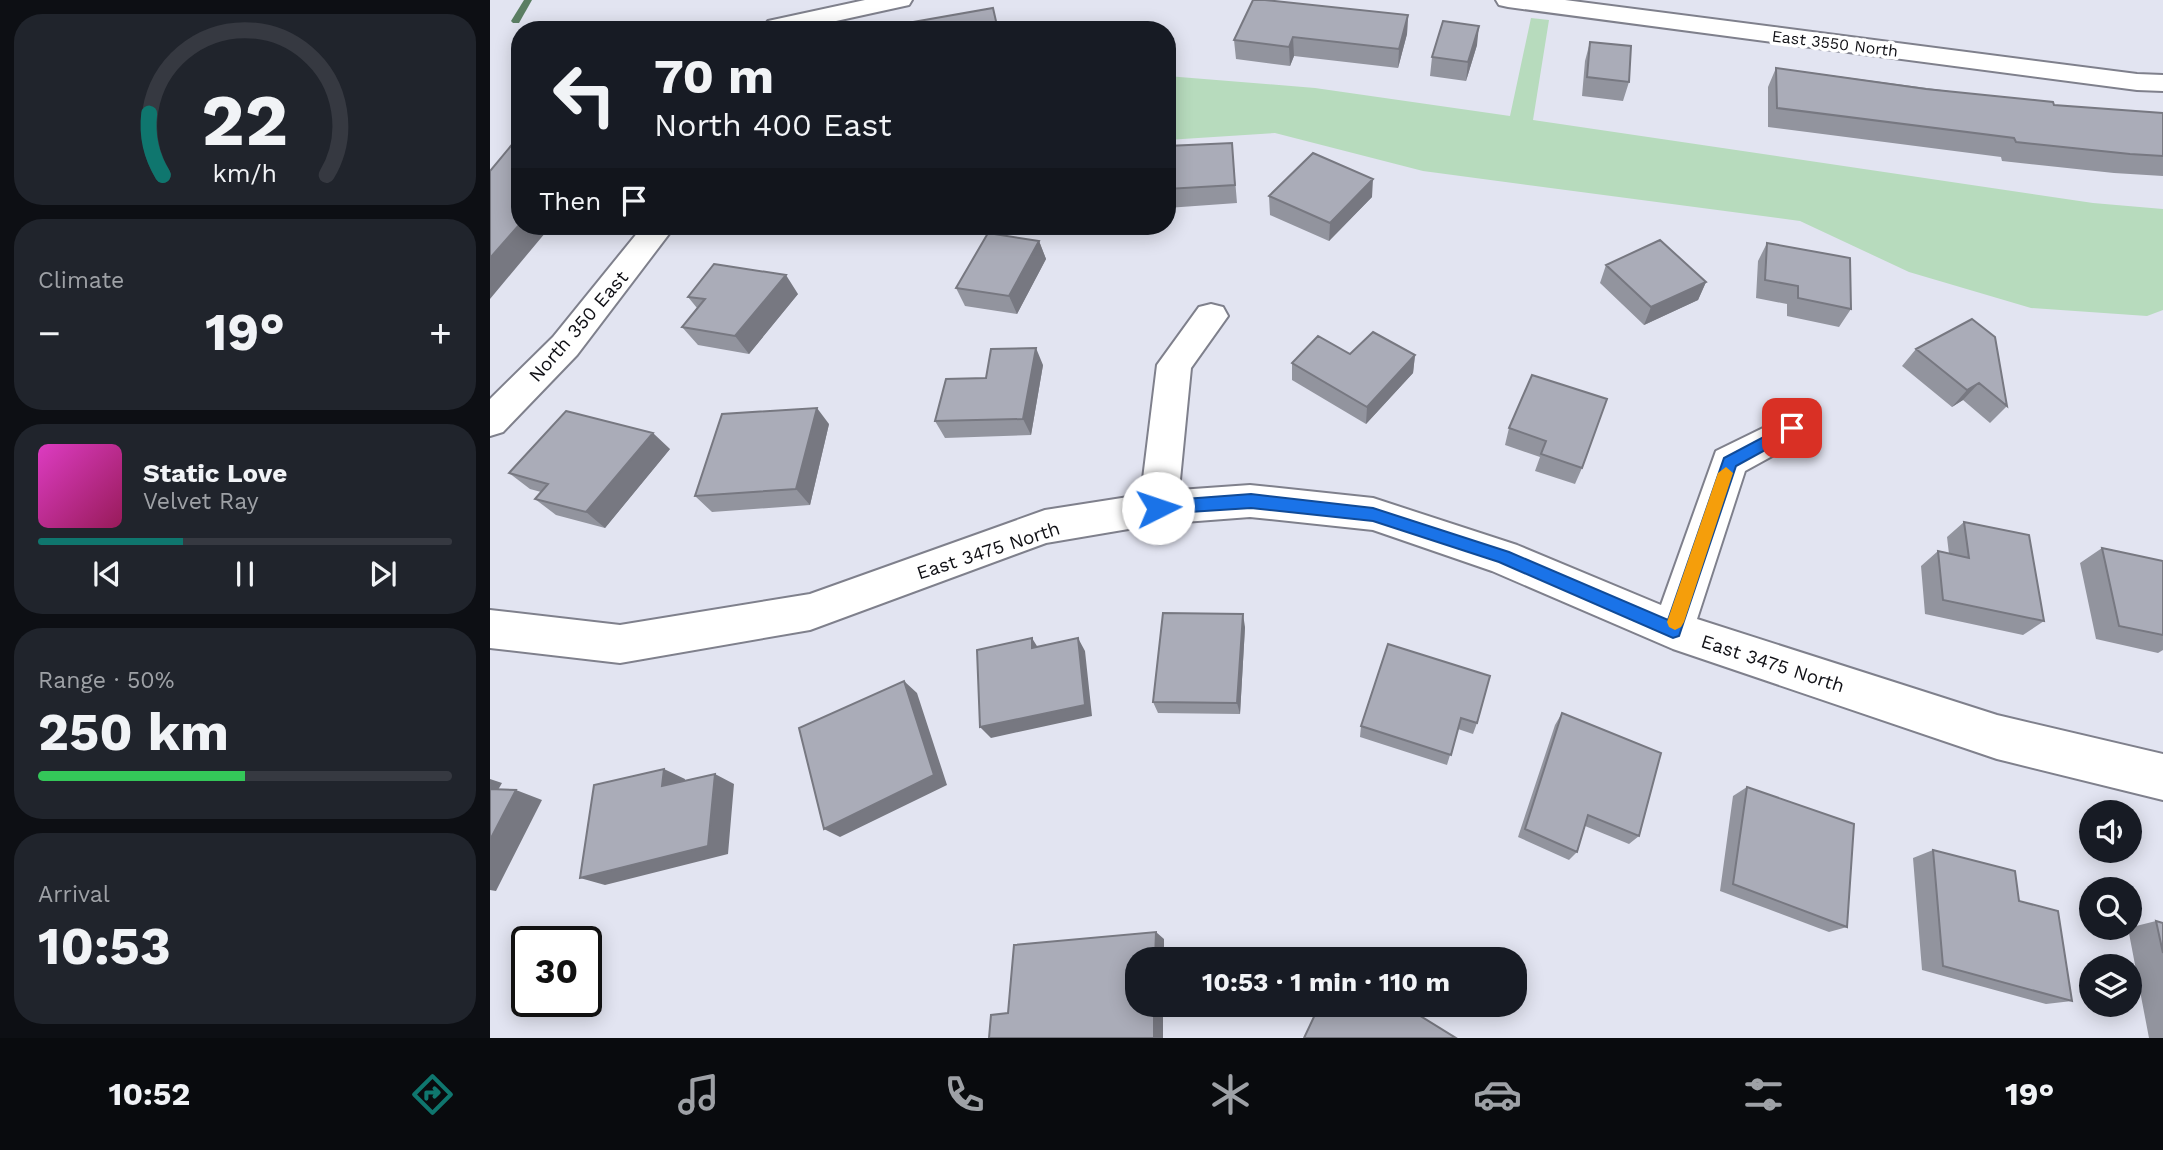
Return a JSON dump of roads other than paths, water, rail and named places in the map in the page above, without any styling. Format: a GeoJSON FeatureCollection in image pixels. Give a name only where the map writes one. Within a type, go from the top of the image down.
{"type":"FeatureCollection","features":[{"type":"Feature","properties":{"kind":"street"},"geometry":{"type":"LineString","coordinates":[[780,21],[791,0]]}},
{"type":"Feature","properties":{"kind":"street"},"geometry":{"type":"LineString","coordinates":[[807,21],[900,0]]}},
{"type":"Feature","properties":{"kind":"street","name":"East 3550 North"},"geometry":{"type":"LineString","coordinates":[[1508,0],[2137,82],[2163,83]]}},
{"type":"Feature","properties":{"kind":"street","name":"North 350 East"},"geometry":{"type":"LineString","coordinates":[[490,422],[565,346],[653,235]]}},
{"type":"Feature","properties":{"kind":"street"},"geometry":{"type":"LineString","coordinates":[[1158,508],[1174,365],[1211,316]]}},
{"type":"Feature","properties":{"kind":"street"},"geometry":{"type":"LineString","coordinates":[[1673,630],[1729,462],[1792,428]]}},
{"type":"Feature","properties":{"kind":"street","name":"East 3475 North"},"geometry":{"type":"LineString","coordinates":[[490,629],[620,644],[810,612],[1045,527],[1158,508],[1251,501],[1373,514],[1503,557],[1673,630],[1997,737],[2163,777]]}},
{"type":"Feature","properties":{"kind":"waterway"},"geometry":{"type":"LineString","coordinates":[[516,21],[528,0]]}}]}
